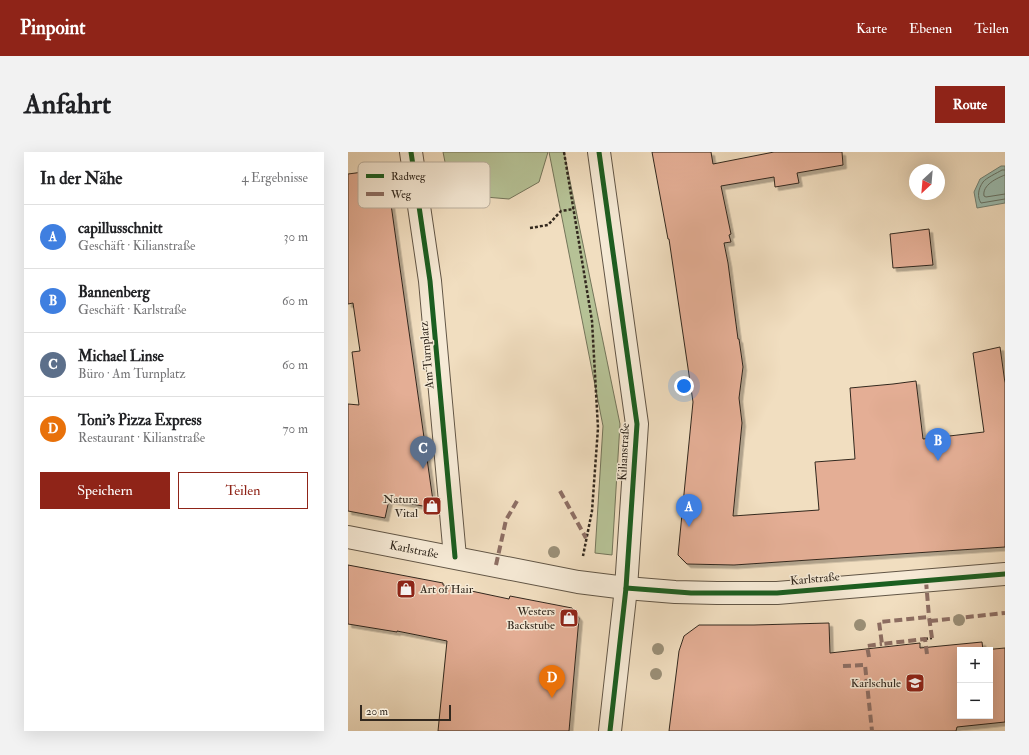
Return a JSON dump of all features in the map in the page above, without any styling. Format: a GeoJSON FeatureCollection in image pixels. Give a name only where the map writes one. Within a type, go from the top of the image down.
{"type":"FeatureCollection","features":[{"type":"Feature","properties":{"kind":"street","name":"Am Turnplatz"},"geometry":{"type":"LineString","coordinates":[[411,152],[412,162]]}},
{"type":"Feature","properties":{"kind":"street","name":"Kilianstraße"},"geometry":{"type":"LineString","coordinates":[[599,152],[637,424],[626,588],[610,731]]}},
{"type":"Feature","properties":{"kind":"street","name":"Am Turnplatz"},"geometry":{"type":"LineString","coordinates":[[419,208],[430,281],[455,557]]}},
{"type":"Feature","properties":{"kind":"street","name":"Karlstraße"},"geometry":{"type":"LineString","coordinates":[[348,537],[578,582],[626,588],[691,593],[777,593],[1005,574]]}},
{"type":"Feature","properties":{"kind":"path"},"geometry":{"type":"LineString","coordinates":[[564,152],[592,321],[598,428],[592,511],[578,582]]}},
{"type":"Feature","properties":{"kind":"path"},"geometry":{"type":"LineString","coordinates":[[530,228],[548,226],[561,211],[574,209]]}},
{"type":"Feature","properties":{"kind":"path"},"geometry":{"type":"LineString","coordinates":[[925,639],[932,638]]}},
{"type":"Feature","properties":{"kind":"green space"},"geometry":{"type":"Polygon","coordinates":[[[443,152],[548,152],[539,182],[509,199],[490,197],[490,162],[445,162],[443,152]]]}},
{"type":"Feature","properties":{"kind":"green space"},"geometry":{"type":"Polygon","coordinates":[[[549,152],[564,152],[620,424],[612,555],[595,553],[603,426],[549,152]]]}},
{"type":"Feature","properties":{"kind":"water"},"geometry":{"type":"Polygon","coordinates":[[[1001,166],[1005,166],[1005,203],[977,208],[974,192],[980,179],[1001,166]]]}},
{"type":"Feature","properties":{"kind":"building"},"geometry":{"type":"Polygon","coordinates":[[[652,152],[711,152],[713,164],[774,152],[842,152],[843,165],[797,173],[799,183],[775,187],[774,177],[721,186],[731,234],[729,235],[731,242],[724,243],[743,367],[739,398],[742,423],[733,516],[819,510],[815,462],[855,459],[850,388],[916,381],[923,439],[984,432],[973,353],[1000,347],[1005,383],[1005,547],[734,565],[687,564],[678,555],[693,402],[669,239],[652,152]]]}},
{"type":"Feature","properties":{"kind":"building"},"geometry":{"type":"Polygon","coordinates":[[[358,173],[358,208],[392,208],[434,508],[389,500],[385,518],[348,511],[348,404],[359,405],[352,352],[360,351],[353,303],[348,304],[348,174],[358,173]]]}},
{"type":"Feature","properties":{"kind":"building"},"geometry":{"type":"Polygon","coordinates":[[[929,229],[933,265],[893,268],[890,234],[929,229]]]}},
{"type":"Feature","properties":{"kind":"building"},"geometry":{"type":"Polygon","coordinates":[[[348,565],[443,583],[443,585],[509,599],[510,596],[572,608],[579,618],[569,731],[438,731],[447,641],[397,631],[348,624],[348,565]]]}},
{"type":"Feature","properties":{"kind":"building"},"geometry":{"type":"Polygon","coordinates":[[[829,623],[830,653],[920,643],[920,648],[982,642],[983,647],[957,647],[957,719],[993,719],[993,649],[1005,648],[1005,722],[957,727],[956,731],[669,731],[679,651],[684,636],[699,625],[829,623]]]}},
{"type":"Feature","properties":{"kind":"marked path"},"geometry":{"type":"LineString","coordinates":[[560,491],[586,538]]}},
{"type":"Feature","properties":{"kind":"marked path"},"geometry":{"type":"LineString","coordinates":[[496,565],[506,520],[517,501]]}},
{"type":"Feature","properties":{"kind":"marked path"},"geometry":{"type":"LineString","coordinates":[[926,581],[929,617]]}},
{"type":"Feature","properties":{"kind":"marked path"},"geometry":{"type":"LineString","coordinates":[[930,621],[1005,613]]}},
{"type":"Feature","properties":{"kind":"marked path"},"geometry":{"type":"LineString","coordinates":[[927,654],[925,639],[882,644],[879,622],[929,617],[932,638]]}},
{"type":"Feature","properties":{"kind":"marked path"},"geometry":{"type":"LineString","coordinates":[[869,657],[867,646],[882,644]]}},
{"type":"Feature","properties":{"kind":"marked path"},"geometry":{"type":"LineString","coordinates":[[843,666],[865,665],[872,731]]}},
{"type":"Feature","properties":{"kind":"cycle path"},"geometry":{"type":"LineString","coordinates":[[411,152],[412,162]]}},
{"type":"Feature","properties":{"kind":"cycle path"},"geometry":{"type":"LineString","coordinates":[[599,152],[637,424],[626,588],[610,731]]}},
{"type":"Feature","properties":{"kind":"cycle path"},"geometry":{"type":"LineString","coordinates":[[419,208],[430,281],[455,557]]}},
{"type":"Feature","properties":{"kind":"cycle path"},"geometry":{"type":"LineString","coordinates":[[626,588],[691,593],[777,593],[1005,574]]}},
{"type":"Feature","properties":{"kind":"place","name":"Bannenberg"},"geometry":{"type":"Point","coordinates":[938,461]}},
{"type":"Feature","properties":{"kind":"place","name":"Michael Linse"},"geometry":{"type":"Point","coordinates":[423,469]}},
{"type":"Feature","properties":{"kind":"place","name":"Natura Vital"},"geometry":{"type":"Point","coordinates":[432,506]}},
{"type":"Feature","properties":{"kind":"place","name":"capillusschnitt"},"geometry":{"type":"Point","coordinates":[689,527]}},
{"type":"Feature","properties":{"kind":"place","name":"Art of Hair"},"geometry":{"type":"Point","coordinates":[406,589]}},
{"type":"Feature","properties":{"kind":"place","name":"Westers Backstube"},"geometry":{"type":"Point","coordinates":[569,618]}},
{"type":"Feature","properties":{"kind":"place","name":"Karlschule"},"geometry":{"type":"Point","coordinates":[915,683]}},
{"type":"Feature","properties":{"kind":"place","name":"Toni's Pizza Express"},"geometry":{"type":"Point","coordinates":[552,698]}}]}
